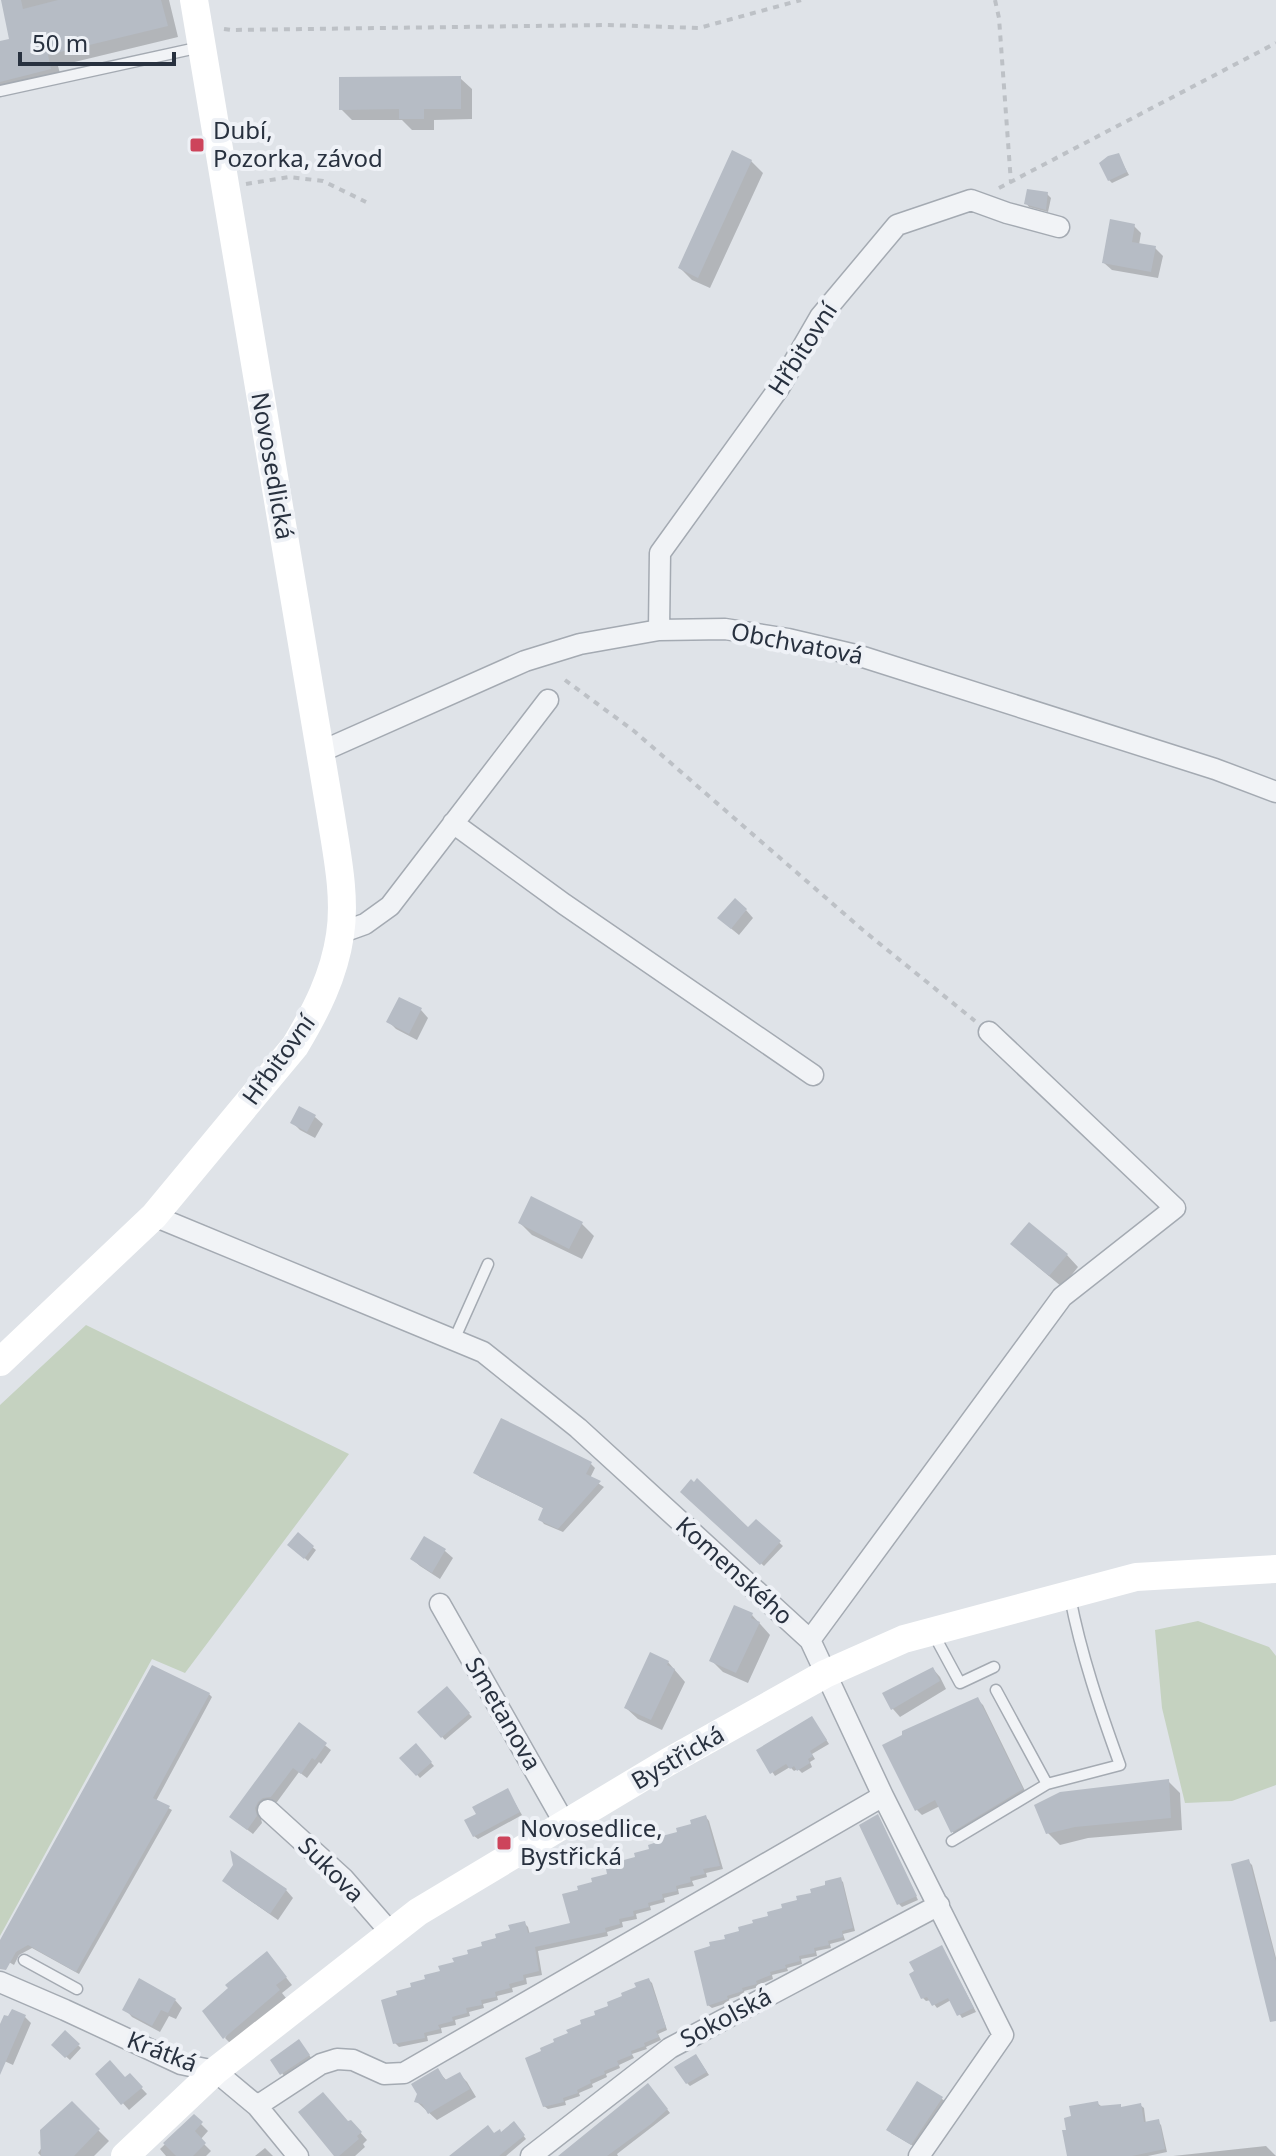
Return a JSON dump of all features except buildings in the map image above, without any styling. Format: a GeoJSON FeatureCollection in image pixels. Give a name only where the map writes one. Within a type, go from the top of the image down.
{"type":"FeatureCollection","features":[{"type":"Feature","properties":{"kind":"street","name":"Novosedlická"},"geometry":{"type":"LineString","coordinates":[[198,23],[320,752],[340,881],[340,933]]}},
{"type":"Feature","properties":{"kind":"street"},"geometry":{"type":"LineString","coordinates":[[971,200],[1059,227]]}},
{"type":"Feature","properties":{"kind":"street","name":"Hřbitovní"},"geometry":{"type":"LineString","coordinates":[[659,630],[660,553],[779,388],[820,317],[897,225],[971,200]]}},
{"type":"Feature","properties":{"kind":"street","name":"Obchvatová"},"geometry":{"type":"LineString","coordinates":[[320,752],[525,661],[580,644],[659,630],[725,629],[788,639],[860,656],[1215,769],[1276,792]]}},
{"type":"Feature","properties":{"kind":"street"},"geometry":{"type":"LineString","coordinates":[[340,933],[365,924],[390,906],[548,700]]}},
{"type":"Feature","properties":{"kind":"street"},"geometry":{"type":"LineString","coordinates":[[453,823],[564,904],[813,1075]]}},
{"type":"Feature","properties":{"kind":"street","name":"Hřbitovní"},"geometry":{"type":"LineString","coordinates":[[0,1362],[154,1216],[295,1046],[314,1016],[332,972],[340,933]]}},
{"type":"Feature","properties":{"kind":"street"},"geometry":{"type":"LineString","coordinates":[[810,1640],[1062,1297],[1175,1208],[989,1032]]}},
{"type":"Feature","properties":{"kind":"street","name":"Komenského"},"geometry":{"type":"LineString","coordinates":[[154,1216],[483,1352],[578,1428],[810,1640],[883,1796],[1003,2035],[919,2156]]}},
{"type":"Feature","properties":{"kind":"street","name":"Bystřická"},"geometry":{"type":"LineString","coordinates":[[125,2156],[215,2071],[418,1912],[668,1762],[825,1674],[904,1639],[1136,1577],[1276,1569]]}},
{"type":"Feature","properties":{"kind":"street","name":"Smetanova"},"geometry":{"type":"LineString","coordinates":[[440,1604],[565,1824]]}},
{"type":"Feature","properties":{"kind":"street"},"geometry":{"type":"LineString","coordinates":[[257,2106],[321,2064],[337,2059],[353,2060],[384,2074],[404,2073],[883,1796]]}},
{"type":"Feature","properties":{"kind":"street","name":"Sukova"},"geometry":{"type":"LineString","coordinates":[[268,1810],[344,1879],[391,1933]]}},
{"type":"Feature","properties":{"kind":"street","name":"Sokolská"},"geometry":{"type":"LineString","coordinates":[[531,2156],[670,2048],[939,1905]]}},
{"type":"Feature","properties":{"kind":"street","name":"Krátká"},"geometry":{"type":"LineString","coordinates":[[0,1982],[181,2064],[215,2071],[257,2106],[298,2156]]}},
{"type":"Feature","properties":{"kind":"lane"},"geometry":{"type":"LineString","coordinates":[[0,91],[198,23]]}},
{"type":"Feature","properties":{"kind":"lane"},"geometry":{"type":"LineString","coordinates":[[454,1340],[488,1264]]}},
{"type":"Feature","properties":{"kind":"lane"},"geometry":{"type":"LineString","coordinates":[[952,1841],[1047,1784],[1120,1765],[1101,1714],[1070,1595]]}},
{"type":"Feature","properties":{"kind":"lane"},"geometry":{"type":"LineString","coordinates":[[932,1631],[960,1683],[994,1667]]}},
{"type":"Feature","properties":{"kind":"lane"},"geometry":{"type":"LineString","coordinates":[[996,1690],[1047,1784]]}},
{"type":"Feature","properties":{"kind":"lane"},"geometry":{"type":"LineString","coordinates":[[24,1960],[77,1989]]}},
{"type":"Feature","properties":{"kind":"path"},"geometry":{"type":"LineString","coordinates":[[198,23],[231,30],[607,25],[699,28],[801,0]]}},
{"type":"Feature","properties":{"kind":"path"},"geometry":{"type":"LineString","coordinates":[[995,0],[999,18],[1011,183]]}},
{"type":"Feature","properties":{"kind":"path"},"geometry":{"type":"LineString","coordinates":[[971,200],[1011,183],[1276,43]]}},
{"type":"Feature","properties":{"kind":"path"},"geometry":{"type":"LineString","coordinates":[[226,187],[289,177],[323,181],[366,202]]}},
{"type":"Feature","properties":{"kind":"path"},"geometry":{"type":"LineString","coordinates":[[580,644],[565,680],[634,731],[864,931],[989,1032]]}},
{"type":"Feature","properties":{"kind":"green space"},"geometry":{"type":"Polygon","coordinates":[[[86,1325],[349,1454],[185,1673],[152,1659],[0,1936],[0,1405],[86,1325]]]}},
{"type":"Feature","properties":{"kind":"green space"},"geometry":{"type":"Polygon","coordinates":[[[1198,1621],[1269,1647],[1276,1656],[1276,1785],[1232,1801],[1185,1803],[1162,1708],[1155,1630],[1198,1621]]]}},
{"type":"Feature","properties":{"kind":"place","name":"Dubí, Pozorka, závod"},"geometry":{"type":"Point","coordinates":[197,145]}},
{"type":"Feature","properties":{"kind":"place","name":"Novosedlice, Bystřická"},"geometry":{"type":"Point","coordinates":[504,1843]}}]}
